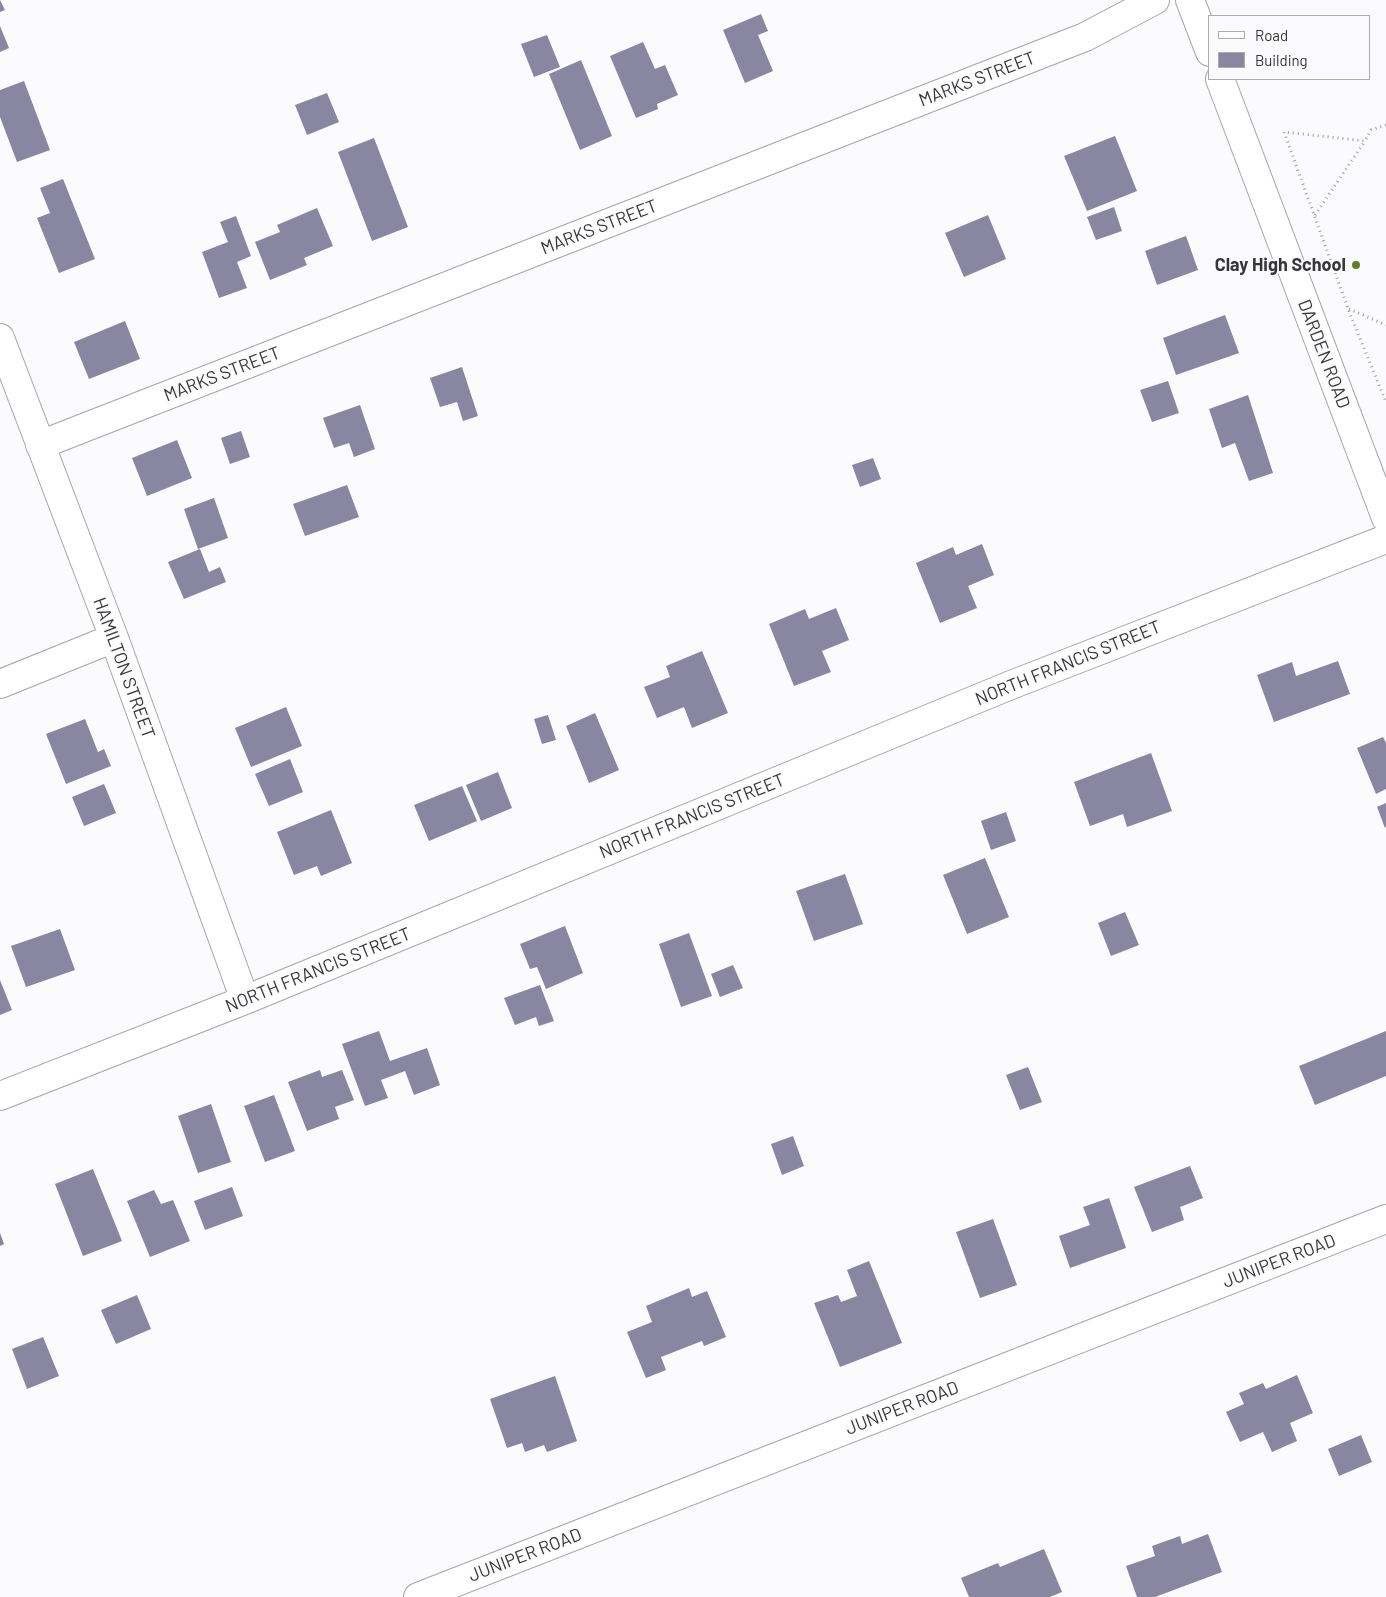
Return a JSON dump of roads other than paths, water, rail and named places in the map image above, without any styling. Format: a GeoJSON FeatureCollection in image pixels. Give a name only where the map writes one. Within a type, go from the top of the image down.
{"type":"FeatureCollection","features":[{"type":"Feature","properties":{"kind":"street","name":"MARKS STREET"},"geometry":{"type":"LineString","coordinates":[[40,445],[1085,37],[1155,0]]}},
{"type":"Feature","properties":{"kind":"street"},"geometry":{"type":"LineString","coordinates":[[1190,0],[1208,47]]}},
{"type":"Feature","properties":{"kind":"street","name":"DARDEN ROAD"},"geometry":{"type":"LineString","coordinates":[[1220,80],[1386,518]]}},
{"type":"Feature","properties":{"kind":"street","name":"HAMILTON STREET"},"geometry":{"type":"LineString","coordinates":[[0,338],[114,638],[245,1000]]}},
{"type":"Feature","properties":{"kind":"street","name":"NORTH FRANCIS STREET"},"geometry":{"type":"LineString","coordinates":[[0,1096],[245,1000],[1011,685],[1386,539]]}},
{"type":"Feature","properties":{"kind":"street"},"geometry":{"type":"LineString","coordinates":[[0,684],[114,638]]}},
{"type":"Feature","properties":{"kind":"street","name":"JUNIPER ROAD"},"geometry":{"type":"LineString","coordinates":[[418,1597],[1386,1219]]}},
{"type":"Feature","properties":{"kind":"place","name":"Clay High School"},"geometry":{"type":"Point","coordinates":[1356,265]}}]}
